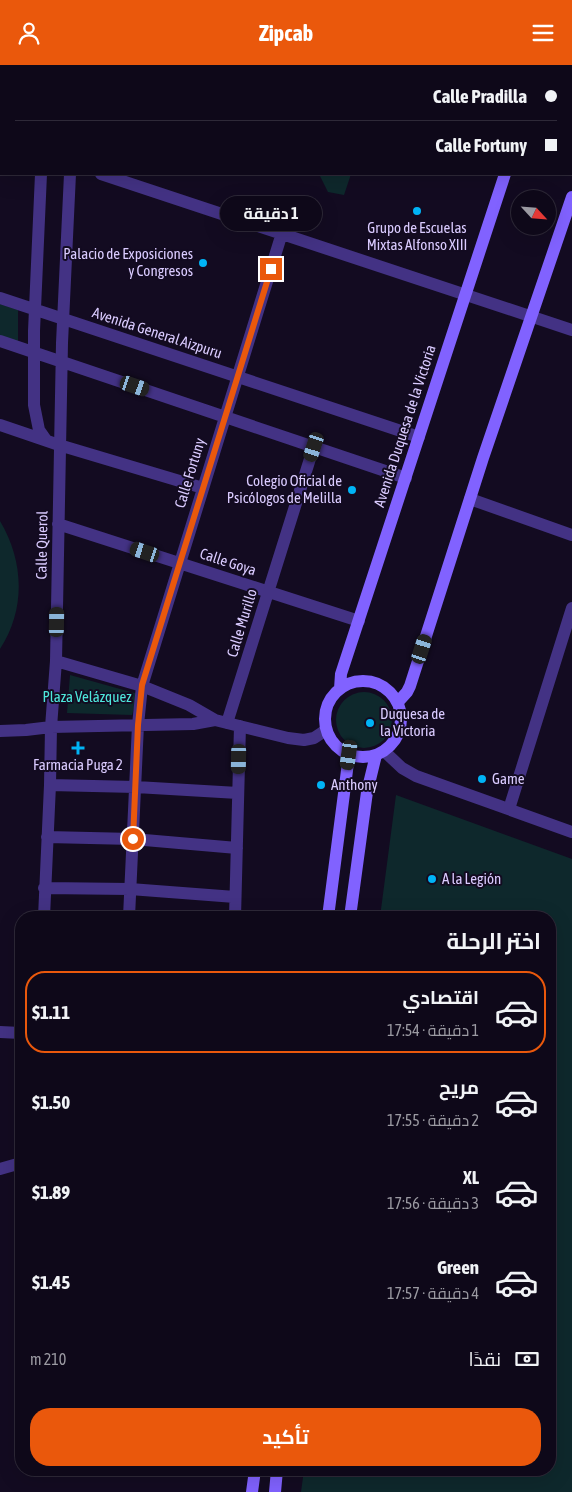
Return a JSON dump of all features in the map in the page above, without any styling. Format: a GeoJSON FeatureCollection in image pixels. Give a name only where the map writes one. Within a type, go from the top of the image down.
{"type":"FeatureCollection","features":[{"type":"Feature","properties":{"kind":"main road","name":"Avenida Duquesa de la Victoria"},"geometry":{"type":"LineString","coordinates":[[340,689],[341,674],[505,175]]}},
{"type":"Feature","properties":{"kind":"main road"},"geometry":{"type":"LineString","coordinates":[[398,702],[410,686],[531,316],[567,227],[572,197]]}},
{"type":"Feature","properties":{"kind":"main road"},"geometry":{"type":"LineString","coordinates":[[371,681],[382,685],[392,692],[398,702],[401,718],[398,735],[392,744],[380,753],[367,757],[349,755],[338,749],[331,741],[326,730],[325,718],[327,707],[333,696],[349,683],[371,681]]}},
{"type":"Feature","properties":{"kind":"main road"},"geometry":{"type":"LineString","coordinates":[[351,911],[367,792],[380,753]]}},
{"type":"Feature","properties":{"kind":"main road"},"geometry":{"type":"LineString","coordinates":[[329,911],[349,755]]}},
{"type":"Feature","properties":{"kind":"main road"},"geometry":{"type":"LineString","coordinates":[[252,1492],[254,1476]]}},
{"type":"Feature","properties":{"kind":"main road"},"geometry":{"type":"LineString","coordinates":[[274,1492],[277,1476]]}},
{"type":"Feature","properties":{"kind":"street"},"geometry":{"type":"LineString","coordinates":[[41,175],[35,309],[34,405],[39,430],[46,440]]}},
{"type":"Feature","properties":{"kind":"street","name":"Calle Querol"},"geometry":{"type":"LineString","coordinates":[[44,911],[51,727],[56,661],[62,319],[70,175]]}},
{"type":"Feature","properties":{"kind":"street"},"geometry":{"type":"LineString","coordinates":[[104,175],[502,305],[572,330]]}},
{"type":"Feature","properties":{"kind":"street","name":"Calle Fortuny"},"geometry":{"type":"LineString","coordinates":[[130,911],[138,725],[142,685],[282,233]]}},
{"type":"Feature","properties":{"kind":"street","name":"Avenida General Aizpuru"},"geometry":{"type":"LineString","coordinates":[[0,298],[418,437]]}},
{"type":"Feature","properties":{"kind":"street"},"geometry":{"type":"LineString","coordinates":[[0,341],[406,478]]}},
{"type":"Feature","properties":{"kind":"street"},"geometry":{"type":"LineString","coordinates":[[0,425],[59,445],[203,488]]}},
{"type":"Feature","properties":{"kind":"street","name":"Calle Murillo"},"geometry":{"type":"LineString","coordinates":[[221,721],[268,592],[314,447]]}},
{"type":"Feature","properties":{"kind":"street"},"geometry":{"type":"LineString","coordinates":[[470,499],[572,535]]}},
{"type":"Feature","properties":{"kind":"street","name":"Calle Goya"},"geometry":{"type":"LineString","coordinates":[[58,524],[359,621]]}},
{"type":"Feature","properties":{"kind":"street"},"geometry":{"type":"LineString","coordinates":[[509,809],[572,608]]}},
{"type":"Feature","properties":{"kind":"street"},"geometry":{"type":"LineString","coordinates":[[56,661],[142,685],[221,721],[288,739],[304,740],[314,738],[326,730]]}},
{"type":"Feature","properties":{"kind":"street"},"geometry":{"type":"LineString","coordinates":[[0,731],[51,727],[193,724],[221,721]]}},
{"type":"Feature","properties":{"kind":"street"},"geometry":{"type":"LineString","coordinates":[[234,911],[240,726]]}},
{"type":"Feature","properties":{"kind":"street"},"geometry":{"type":"LineString","coordinates":[[380,753],[416,776],[572,832]]}},
{"type":"Feature","properties":{"kind":"street"},"geometry":{"type":"LineString","coordinates":[[50,785],[136,787],[238,793]]}},
{"type":"Feature","properties":{"kind":"street"},"geometry":{"type":"LineString","coordinates":[[47,837],[133,839],[237,847]]}},
{"type":"Feature","properties":{"kind":"street"},"geometry":{"type":"LineString","coordinates":[[44,888],[130,889],[235,897]]}},
{"type":"Feature","properties":{"kind":"street"},"geometry":{"type":"LineString","coordinates":[[0,1031],[15,1032]]}},
{"type":"Feature","properties":{"kind":"street"},"geometry":{"type":"LineString","coordinates":[[0,1169],[15,1165]]}},
{"type":"Feature","properties":{"kind":"green space"},"geometry":{"type":"Polygon","coordinates":[[[320,175],[351,175],[344,195],[328,192],[320,175]]]}},
{"type":"Feature","properties":{"kind":"green space"},"geometry":{"type":"Polygon","coordinates":[[[0,304],[18,310],[18,342],[0,336],[0,304]]]}},
{"type":"Feature","properties":{"kind":"green space"},"geometry":{"type":"Polygon","coordinates":[[[0,521],[14,552],[19,585],[14,618],[0,649],[0,521]]]}},
{"type":"Feature","properties":{"kind":"green space","name":"Plaza Velázquez"},"geometry":{"type":"Polygon","coordinates":[[[70,675],[138,694],[132,715],[67,713],[70,675]]]}},
{"type":"Feature","properties":{"kind":"green space"},"geometry":{"type":"Polygon","coordinates":[[[364,692],[375,694],[384,700],[390,709],[392,720],[390,731],[384,740],[375,746],[364,748],[353,746],[344,740],[338,731],[336,720],[338,709],[344,700],[353,694],[364,692]]]}},
{"type":"Feature","properties":{"kind":"green space"},"geometry":{"type":"Polygon","coordinates":[[[396,795],[572,859],[572,1492],[301,1492],[303,1476],[556,1476],[556,911],[381,911],[396,795]]]}},
{"type":"Feature","properties":{"kind":"place","name":"Grupo de Escuelas Mixtas Alfonso XIII"},"geometry":{"type":"Point","coordinates":[417,211]}},
{"type":"Feature","properties":{"kind":"place","name":"Palacio de Exposiciones y Congresos"},"geometry":{"type":"Point","coordinates":[203,263]}},
{"type":"Feature","properties":{"kind":"place","name":"Colegio Oficial de Psicólogos de Melilla"},"geometry":{"type":"Point","coordinates":[352,490]}},
{"type":"Feature","properties":{"kind":"place","name":"Duquesa de la Victoria"},"geometry":{"type":"Point","coordinates":[370,723]}},
{"type":"Feature","properties":{"kind":"place","name":"Farmacia Puga 2"},"geometry":{"type":"Point","coordinates":[78,748]}},
{"type":"Feature","properties":{"kind":"place","name":"Game"},"geometry":{"type":"Point","coordinates":[482,779]}},
{"type":"Feature","properties":{"kind":"place","name":"Anthony"},"geometry":{"type":"Point","coordinates":[321,785]}},
{"type":"Feature","properties":{"kind":"place","name":"A la Legión"},"geometry":{"type":"Point","coordinates":[432,879]}},
{"type":"Feature","properties":{"kind":"route"},"geometry":{"type":"LineString","coordinates":[[133,839],[138,725],[142,685],[271,269]]}}]}
